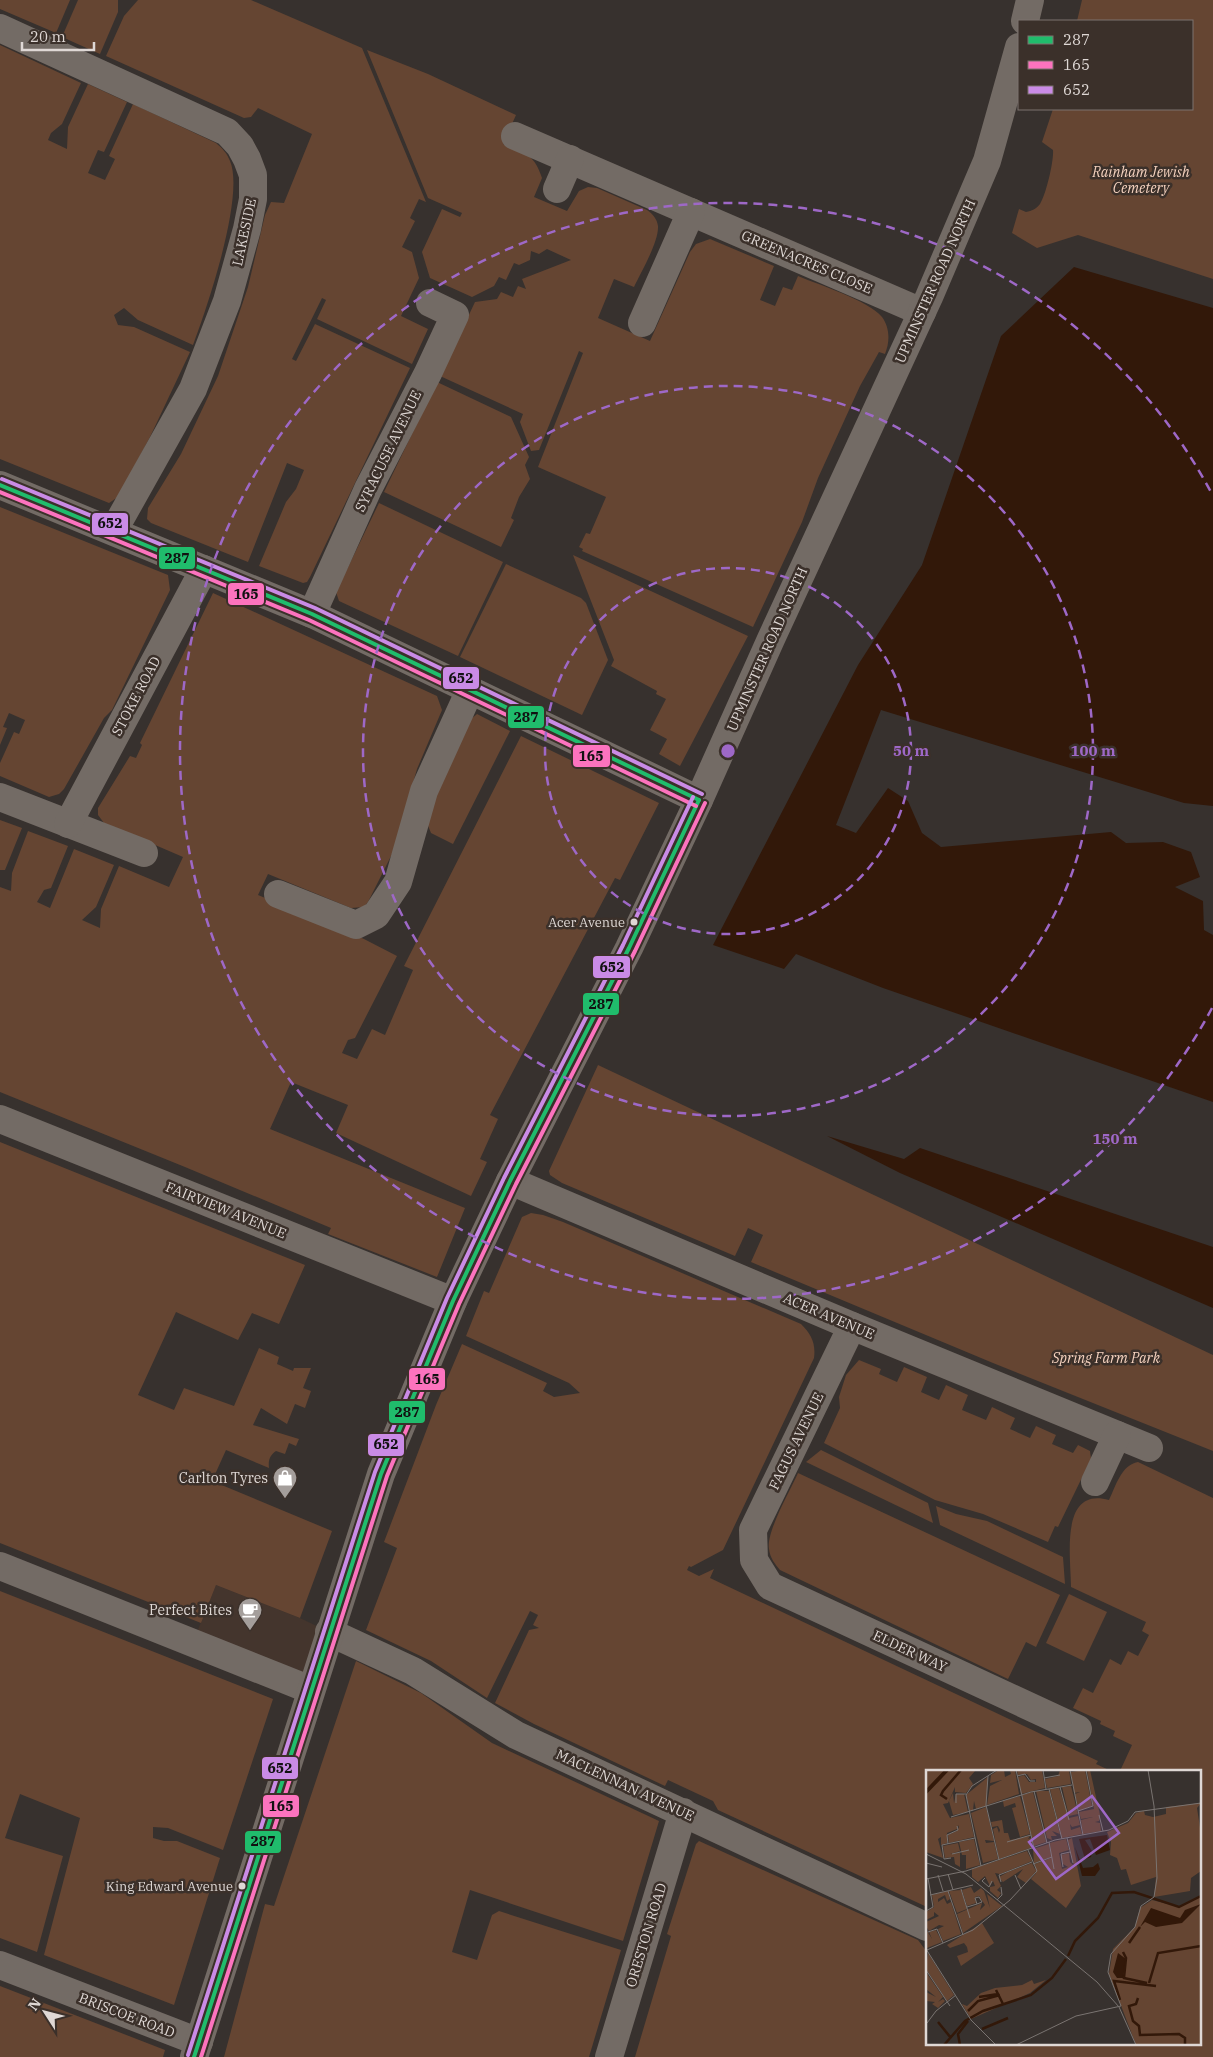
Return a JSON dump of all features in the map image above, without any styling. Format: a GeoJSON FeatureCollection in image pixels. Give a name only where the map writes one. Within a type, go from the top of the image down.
{"type":"FeatureCollection","features":[{"type":"Feature","properties":{"kind":"street"},"geometry":{"type":"LineString","coordinates":[[1025,20],[1030,0]]}},
{"type":"Feature","properties":{"kind":"street","name":"LAKESIDE"},"geometry":{"type":"LineString","coordinates":[[0,28],[227,132],[240,146],[253,175],[253,199],[247,229],[227,301],[193,389],[114,530]]}},
{"type":"Feature","properties":{"kind":"street","name":"UPMINSTER ROAD NORTH"},"geometry":{"type":"LineString","coordinates":[[196,2050],[381,1474],[453,1301],[510,1181],[629,948],[699,800],[922,312],[987,161],[1018,51]]}},
{"type":"Feature","properties":{"kind":"street","name":"GREENACRES CLOSE"},"geometry":{"type":"LineString","coordinates":[[515,136],[922,312]]}},
{"type":"Feature","properties":{"kind":"street"},"geometry":{"type":"LineString","coordinates":[[557,190],[570,159]]}},
{"type":"Feature","properties":{"kind":"street"},"geometry":{"type":"LineString","coordinates":[[642,323],[691,212]]}},
{"type":"Feature","properties":{"kind":"street","name":"SYRACUSE AVENUE"},"geometry":{"type":"LineString","coordinates":[[312,614],[368,489],[428,373],[455,315],[430,303]]}},
{"type":"Feature","properties":{"kind":"street"},"geometry":{"type":"LineString","coordinates":[[0,484],[312,614],[699,800]]}},
{"type":"Feature","properties":{"kind":"street","name":"STOKE ROAD"},"geometry":{"type":"LineString","coordinates":[[68,824],[204,569]]}},
{"type":"Feature","properties":{"kind":"street"},"geometry":{"type":"LineString","coordinates":[[278,894],[356,925],[376,914],[398,882],[424,791],[470,690]]}},
{"type":"Feature","properties":{"kind":"street"},"geometry":{"type":"LineString","coordinates":[[0,797],[144,853]]}},
{"type":"Feature","properties":{"kind":"street","name":"FAIRVIEW AVENUE"},"geometry":{"type":"LineString","coordinates":[[0,1119],[453,1301]]}},
{"type":"Feature","properties":{"kind":"street","name":"ACER AVENUE"},"geometry":{"type":"LineString","coordinates":[[510,1181],[852,1326],[1149,1448]]}},
{"type":"Feature","properties":{"kind":"street","name":"FAGUS AVENUE"},"geometry":{"type":"LineString","coordinates":[[754,1560],[753,1530],[852,1326]]}},
{"type":"Feature","properties":{"kind":"street"},"geometry":{"type":"LineString","coordinates":[[1096,1482],[1117,1435]]}},
{"type":"Feature","properties":{"kind":"street","name":"ELDER WAY"},"geometry":{"type":"LineString","coordinates":[[754,1560],[770,1586],[1078,1729]]}},
{"type":"Feature","properties":{"kind":"street"},"geometry":{"type":"LineString","coordinates":[[0,1566],[311,1690]]}},
{"type":"Feature","properties":{"kind":"street","name":"MACLENNAN AVENUE"},"geometry":{"type":"LineString","coordinates":[[329,1632],[413,1671],[516,1735],[926,1927]]}},
{"type":"Feature","properties":{"kind":"street","name":"ORESTON ROAD"},"geometry":{"type":"LineString","coordinates":[[609,2057],[683,1812]]}},
{"type":"Feature","properties":{"kind":"street","name":"BRISCOE ROAD"},"geometry":{"type":"LineString","coordinates":[[0,1965],[196,2050]]}},
{"type":"Feature","properties":{"kind":"shaded area"},"geometry":{"type":"Polygon","coordinates":[[[1074,267],[1213,308],[1213,806],[1184,803],[881,710],[836,825],[856,833],[888,788],[908,801],[922,833],[941,847],[1111,832],[1126,843],[1163,842],[1191,852],[1200,877],[1175,887],[1203,901],[1204,930],[1213,935],[1213,1102],[883,988],[796,954],[784,969],[713,945],[858,665],[922,565],[1001,336],[1074,267]]]}},
{"type":"Feature","properties":{"kind":"shaded area"},"geometry":{"type":"Polygon","coordinates":[[[827,1136],[904,1159],[920,1148],[1213,1247],[1213,1308],[900,1173],[827,1136]]]}},
{"type":"Feature","properties":{"kind":"shaded area"},"geometry":{"type":"Polygon","coordinates":[[[216,1585],[300,1618],[329,1632],[311,1690],[193,1642],[216,1585]]]}},
{"type":"Feature","properties":{"kind":"green space"},"geometry":{"type":"Polygon","coordinates":[[[0,0],[70,0],[56,33],[0,9],[0,0]]]}},
{"type":"Feature","properties":{"kind":"green space"},"geometry":{"type":"Polygon","coordinates":[[[78,0],[118,0],[118,12],[100,54],[62,37],[78,0]]]}},
{"type":"Feature","properties":{"kind":"green space"},"geometry":{"type":"Polygon","coordinates":[[[138,0],[251,0],[362,48],[426,202],[419,199],[410,218],[415,221],[402,247],[412,252],[419,278],[401,316],[428,329],[412,364],[317,319],[326,300],[322,298],[292,359],[296,361],[315,324],[410,368],[307,582],[303,583],[259,566],[286,502],[296,489],[304,470],[287,463],[248,562],[151,523],[147,519],[148,508],[181,454],[218,376],[248,287],[265,215],[271,202],[284,203],[312,134],[258,108],[251,117],[244,118],[106,56],[124,16],[138,0]]]}},
{"type":"Feature","properties":{"kind":"green space","name":"Rainham Jewish Cemetery"},"geometry":{"type":"Polygon","coordinates":[[[1082,0],[1213,0],[1213,279],[1078,235],[1037,248],[1012,233],[1019,209],[1026,212],[1034,210],[1040,204],[1045,193],[1051,170],[1053,150],[1042,142],[1053,110],[1193,110],[1193,20],[1077,20],[1082,0]]]}},
{"type":"Feature","properties":{"kind":"green space"},"geometry":{"type":"Polygon","coordinates":[[[0,45],[81,83],[62,124],[51,133],[48,140],[67,149],[68,127],[88,84],[127,102],[104,152],[98,150],[88,173],[105,180],[115,159],[109,156],[133,104],[216,143],[230,161],[233,177],[233,199],[229,225],[215,280],[193,345],[138,320],[124,308],[114,315],[118,325],[134,327],[190,352],[150,437],[118,497],[109,503],[0,459],[0,45]]]}},
{"type":"Feature","properties":{"kind":"green space"},"geometry":{"type":"Polygon","coordinates":[[[367,50],[428,74],[516,115],[503,144],[528,155],[536,164],[542,178],[534,197],[567,211],[579,191],[588,187],[597,188],[647,210],[653,215],[657,221],[658,233],[649,257],[634,287],[614,279],[598,318],[650,341],[690,252],[696,244],[710,239],[774,266],[760,300],[775,306],[783,287],[792,290],[798,276],[855,299],[882,317],[887,326],[888,335],[888,345],[885,354],[879,352],[860,386],[818,478],[802,522],[753,627],[582,551],[583,549],[579,547],[586,533],[590,534],[606,497],[538,467],[583,353],[579,351],[539,450],[531,451],[520,422],[523,414],[440,376],[475,302],[497,299],[501,292],[513,297],[518,286],[526,289],[522,279],[571,260],[547,249],[539,254],[531,251],[530,260],[519,265],[514,263],[506,280],[499,277],[494,286],[472,297],[430,278],[422,252],[442,209],[460,217],[462,213],[428,198],[367,50]]]}},
{"type":"Feature","properties":{"kind":"green space"},"geometry":{"type":"Polygon","coordinates":[[[437,382],[511,417],[529,457],[525,465],[530,479],[519,497],[511,518],[514,520],[501,547],[384,492],[437,382]]]}},
{"type":"Feature","properties":{"kind":"green space"},"geometry":{"type":"Polygon","coordinates":[[[379,503],[503,562],[458,656],[339,601],[336,592],[379,503]]]}},
{"type":"Feature","properties":{"kind":"green space"},"geometry":{"type":"Polygon","coordinates":[[[0,507],[168,575],[170,590],[112,710],[104,718],[64,789],[59,794],[49,797],[0,776],[0,763],[14,732],[19,734],[25,720],[9,713],[3,727],[7,728],[0,745],[0,507]]]}},
{"type":"Feature","properties":{"kind":"green space"},"geometry":{"type":"Polygon","coordinates":[[[573,555],[748,636],[680,766],[659,754],[667,739],[650,730],[666,699],[656,694],[657,691],[611,666],[614,660],[573,555]]]}},
{"type":"Feature","properties":{"kind":"green space"},"geometry":{"type":"Polygon","coordinates":[[[506,564],[581,598],[586,603],[608,660],[582,715],[460,657],[506,564]]]}},
{"type":"Feature","properties":{"kind":"green space"},"geometry":{"type":"Polygon","coordinates":[[[213,593],[437,696],[442,710],[417,769],[393,852],[364,907],[351,908],[268,874],[258,895],[364,939],[397,956],[355,1038],[348,1040],[342,1053],[357,1059],[372,1029],[385,1035],[413,970],[404,966],[521,736],[659,803],[620,880],[615,878],[490,1115],[498,1119],[480,1159],[487,1162],[471,1196],[336,1133],[348,1105],[291,1082],[270,1129],[465,1208],[437,1277],[328,1234],[331,1228],[0,1092],[0,887],[11,891],[12,873],[28,831],[68,846],[51,888],[44,890],[37,902],[50,908],[74,849],[114,865],[96,907],[82,920],[100,928],[101,909],[119,866],[169,887],[183,857],[104,823],[98,815],[98,808],[130,756],[136,758],[142,745],[140,743],[213,593]]]}},
{"type":"Feature","properties":{"kind":"green space"},"geometry":{"type":"Polygon","coordinates":[[[477,714],[510,731],[453,844],[431,833],[427,823],[443,768],[464,725],[477,714]]]}},
{"type":"Feature","properties":{"kind":"green space"},"geometry":{"type":"Polygon","coordinates":[[[0,820],[22,828],[5,870],[0,870],[0,820]]]}},
{"type":"Feature","properties":{"kind":"green space","name":"Spring Farm Park"},"geometry":{"type":"Polygon","coordinates":[[[598,1065],[1213,1355],[1213,1451],[993,1363],[751,1262],[763,1235],[748,1228],[735,1256],[562,1183],[550,1175],[549,1171],[598,1065]]]}},
{"type":"Feature","properties":{"kind":"green space"},"geometry":{"type":"Polygon","coordinates":[[[0,1142],[305,1265],[279,1324],[252,1313],[238,1340],[176,1312],[138,1395],[174,1410],[184,1388],[234,1406],[259,1348],[279,1357],[277,1364],[293,1371],[294,1368],[311,1368],[303,1388],[311,1391],[305,1408],[295,1404],[287,1424],[261,1408],[253,1425],[299,1439],[296,1446],[289,1443],[285,1454],[276,1451],[270,1458],[269,1468],[226,1450],[212,1481],[332,1531],[300,1618],[216,1585],[201,1623],[0,1543],[0,1142]]]}},
{"type":"Feature","properties":{"kind":"green space"},"geometry":{"type":"Polygon","coordinates":[[[531,1213],[563,1222],[801,1324],[808,1331],[812,1339],[814,1358],[723,1550],[691,1567],[689,1566],[687,1570],[699,1576],[714,1569],[710,1578],[1098,1761],[1096,1764],[1109,1770],[926,1770],[926,1907],[718,1810],[713,1801],[668,1780],[665,1786],[534,1724],[495,1703],[529,1630],[539,1628],[533,1625],[538,1615],[530,1611],[487,1698],[431,1661],[366,1630],[397,1548],[384,1542],[436,1405],[462,1344],[547,1383],[543,1391],[554,1397],[580,1393],[569,1383],[466,1336],[484,1291],[489,1293],[522,1217],[531,1213]]]}},
{"type":"Feature","properties":{"kind":"green space"},"geometry":{"type":"Polygon","coordinates":[[[859,1360],[881,1369],[879,1374],[897,1382],[904,1367],[927,1377],[921,1392],[939,1400],[946,1385],[968,1395],[962,1410],[986,1420],[992,1407],[1015,1418],[1010,1429],[1030,1438],[1036,1426],[1056,1435],[1052,1444],[1073,1453],[1078,1445],[1090,1451],[1091,1459],[1058,1527],[1055,1526],[1048,1542],[983,1514],[935,1500],[824,1443],[840,1408],[839,1397],[846,1375],[859,1360]]]}},
{"type":"Feature","properties":{"kind":"green space"},"geometry":{"type":"Polygon","coordinates":[[[821,1450],[928,1503],[933,1523],[806,1462],[821,1450]]]}},
{"type":"Feature","properties":{"kind":"green space"},"geometry":{"type":"Polygon","coordinates":[[[1138,1462],[1213,1498],[1213,2057],[635,2057],[671,1936],[667,1934],[696,1844],[699,1841],[918,1940],[926,1951],[926,2044],[1200,2044],[1200,1770],[1120,1770],[1132,1745],[1113,1736],[1115,1731],[1100,1724],[1101,1721],[1073,1708],[1083,1688],[1093,1693],[1110,1659],[1121,1665],[1128,1651],[1138,1656],[1149,1635],[1142,1631],[1146,1622],[1071,1587],[1070,1543],[1071,1527],[1075,1514],[1082,1504],[1093,1499],[1109,1500],[1123,1472],[1132,1464],[1138,1462]]]}},
{"type":"Feature","properties":{"kind":"green space"},"geometry":{"type":"Polygon","coordinates":[[[798,1473],[1060,1595],[1036,1647],[1026,1642],[1008,1679],[780,1570],[770,1555],[769,1542],[775,1522],[798,1473]]]}},
{"type":"Feature","properties":{"kind":"green space"},"geometry":{"type":"Polygon","coordinates":[[[936,1506],[956,1514],[987,1521],[1063,1557],[1065,1584],[940,1525],[936,1506]]]}},
{"type":"Feature","properties":{"kind":"green space"},"geometry":{"type":"Polygon","coordinates":[[[0,1591],[273,1699],[223,1850],[168,1828],[153,1827],[153,1838],[164,1841],[177,1841],[220,1858],[174,2005],[44,1955],[80,1818],[20,1794],[5,1838],[63,1856],[37,1952],[0,1938],[0,1591]]]}},
{"type":"Feature","properties":{"kind":"green space"},"geometry":{"type":"Polygon","coordinates":[[[1069,1594],[1107,1612],[1084,1661],[1046,1643],[1069,1594]]]}},
{"type":"Feature","properties":{"kind":"green space"},"geometry":{"type":"Polygon","coordinates":[[[356,1661],[421,1693],[492,1743],[659,1821],[623,1941],[470,1890],[452,1952],[477,1960],[492,1915],[499,1911],[621,1950],[589,2057],[224,2057],[265,1904],[274,1906],[356,1661]]]}},
{"type":"Feature","properties":{"kind":"green space"},"geometry":{"type":"Polygon","coordinates":[[[0,1986],[165,2050],[163,2057],[0,2057],[0,1986]]]}},
{"type":"Feature","properties":{"kind":"transit line","name":"652"},"geometry":{"type":"LineString","coordinates":[[2,479],[315,608],[702,794]]}},
{"type":"Feature","properties":{"kind":"transit line","name":"287"},"geometry":{"type":"LineString","coordinates":[[0,485],[312,614],[699,800]]}},
{"type":"Feature","properties":{"kind":"transit line","name":"165"},"geometry":{"type":"LineString","coordinates":[[0,492],[309,620],[696,806]]}},
{"type":"Feature","properties":{"kind":"transit line","name":"652"},"geometry":{"type":"LineString","coordinates":[[188,2055],[375,1472],[447,1298],[504,1178],[623,945],[693,797]]}},
{"type":"Feature","properties":{"kind":"transit line","name":"287"},"geometry":{"type":"LineString","coordinates":[[194,2057],[381,1474],[453,1301],[510,1181],[629,948],[699,800]]}},
{"type":"Feature","properties":{"kind":"transit line","name":"165"},"geometry":{"type":"LineString","coordinates":[[201,2057],[387,1476],[459,1304],[516,1184],[635,951],[705,803]]}},
{"type":"Feature","properties":{"kind":"place","name":"Acer Avenue"},"geometry":{"type":"Point","coordinates":[634,922]}},
{"type":"Feature","properties":{"kind":"place","name":"Carlton Tyres"},"geometry":{"type":"Point","coordinates":[285,1499]}},
{"type":"Feature","properties":{"kind":"place","name":"Perfect Bites"},"geometry":{"type":"Point","coordinates":[250,1631]}},
{"type":"Feature","properties":{"kind":"place","name":"King Edward Avenue"},"geometry":{"type":"Point","coordinates":[242,1886]}}]}
